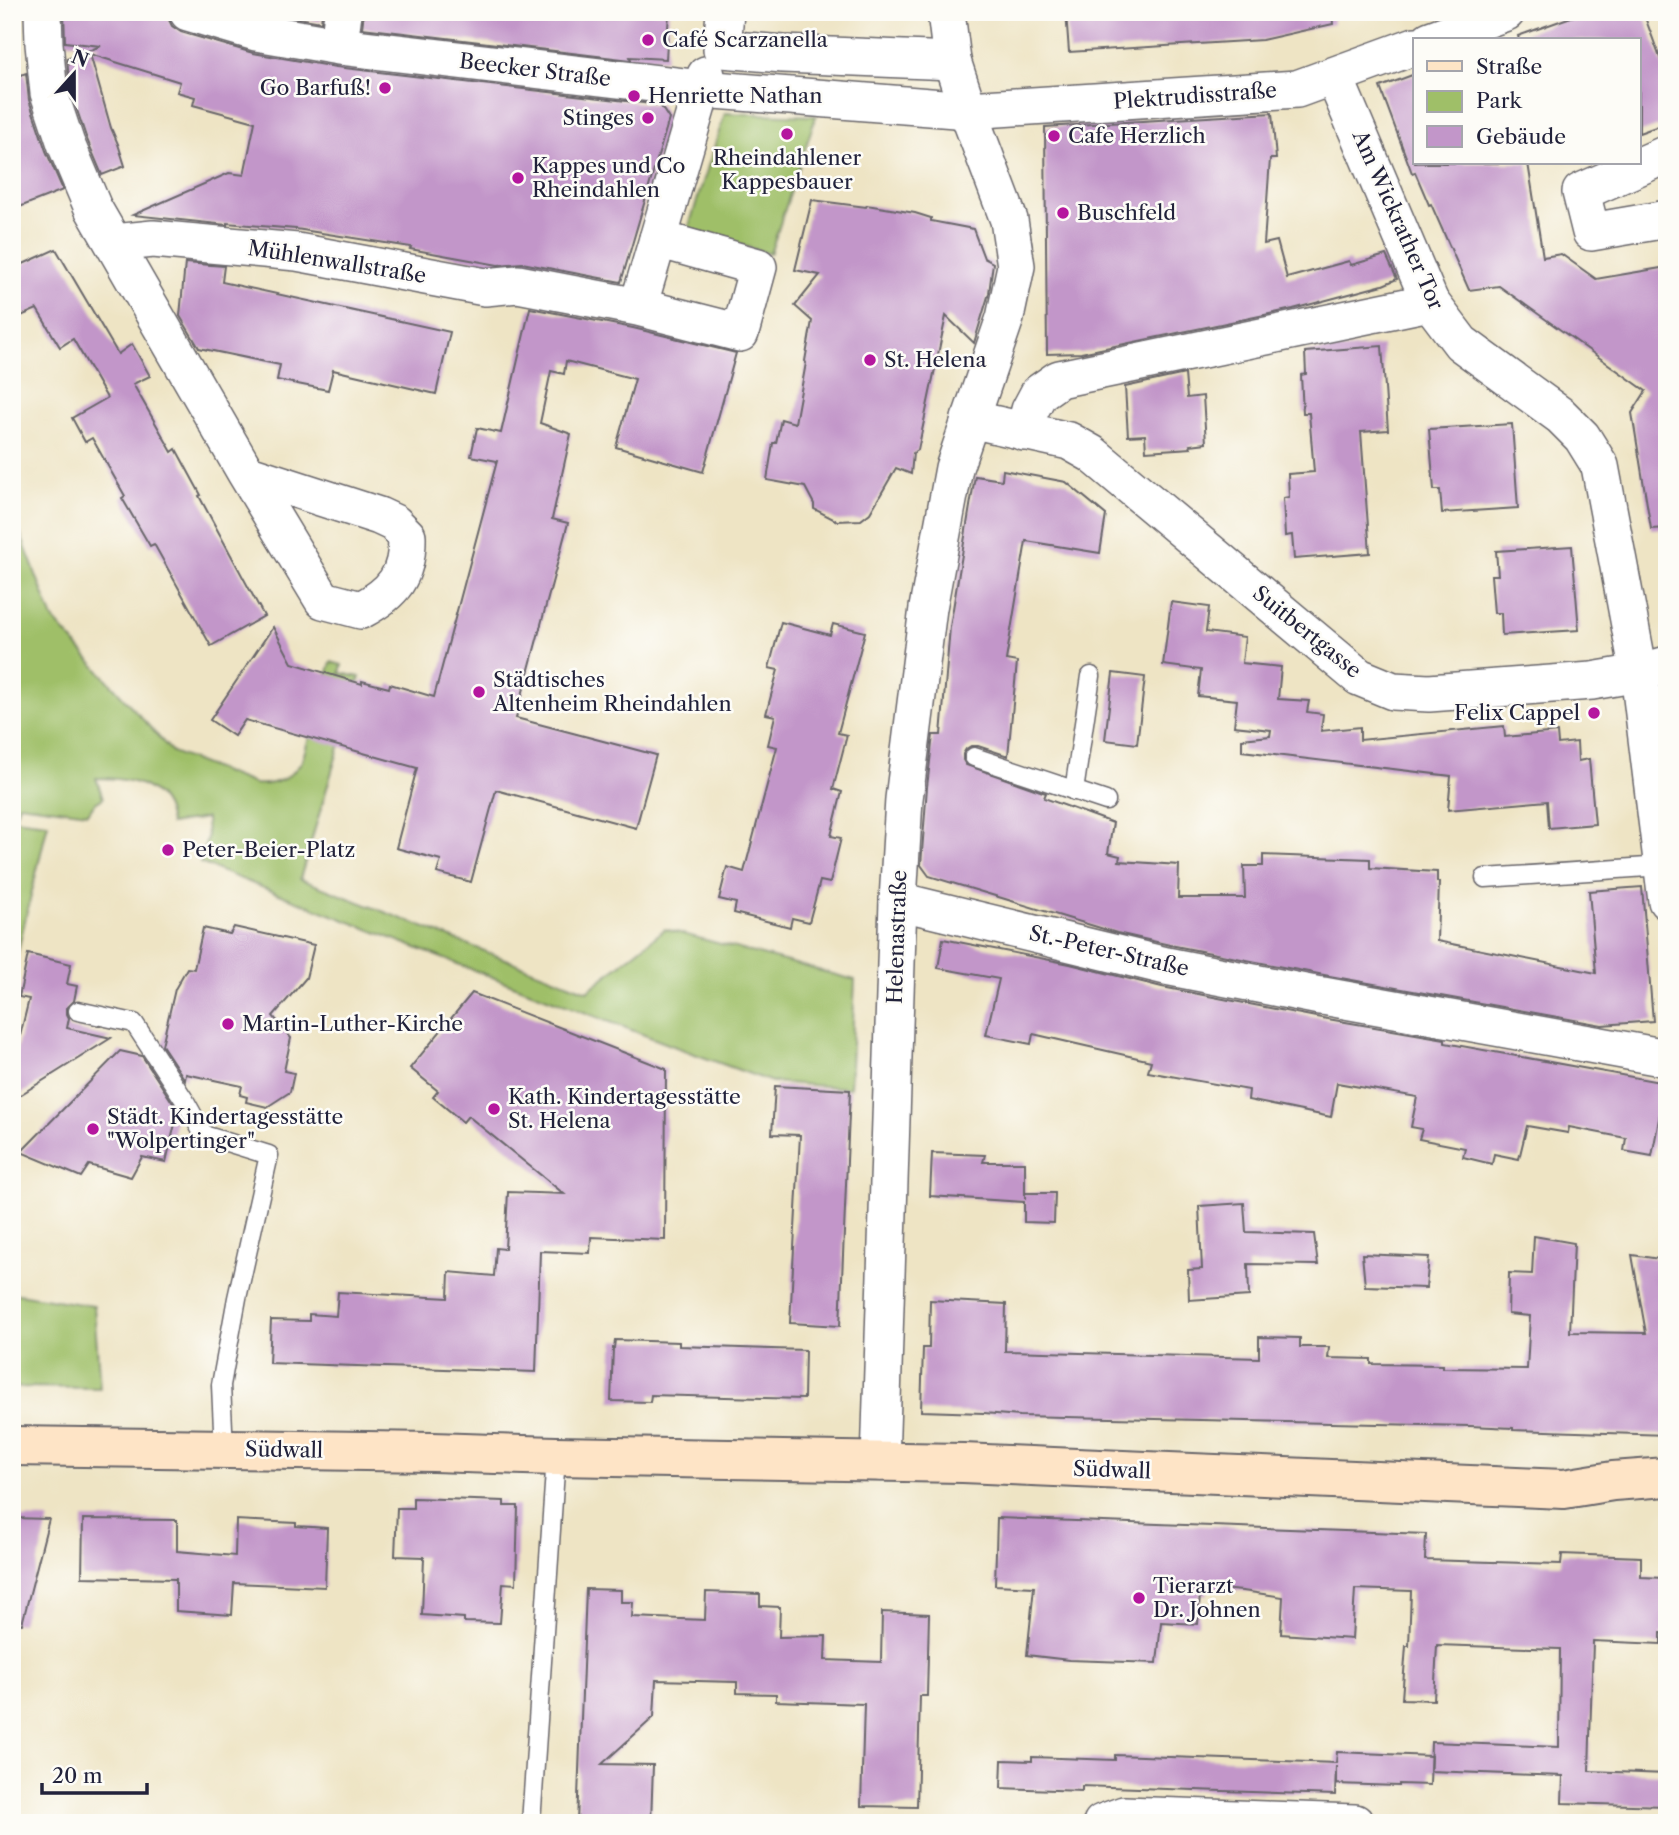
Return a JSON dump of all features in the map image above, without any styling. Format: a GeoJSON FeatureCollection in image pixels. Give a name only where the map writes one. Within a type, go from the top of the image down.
{"type":"FeatureCollection","features":[{"type":"Feature","properties":{"kind":"street"},"geometry":{"type":"LineString","coordinates":[[43,12],[49,93],[66,144],[93,208],[246,473]]}},
{"type":"Feature","properties":{"kind":"street","name":"Beecker Straße"},"geometry":{"type":"LineString","coordinates":[[188,12],[256,32],[341,29],[704,82],[968,110]]}},
{"type":"Feature","properties":{"kind":"street"},"geometry":{"type":"LineString","coordinates":[[725,12],[722,49],[952,61]]}},
{"type":"Feature","properties":{"kind":"street","name":"Helenastraße"},"geometry":{"type":"LineString","coordinates":[[880,1462],[898,901],[904,799],[921,739],[933,582],[954,468],[1005,318],[1016,266],[1009,220],[952,61],[946,12]]}},
{"type":"Feature","properties":{"kind":"street"},"geometry":{"type":"LineString","coordinates":[[1435,38],[1506,12]]}},
{"type":"Feature","properties":{"kind":"street","name":"Plektrudisstraße"},"geometry":{"type":"LineString","coordinates":[[968,110],[1297,89],[1413,47]]}},
{"type":"Feature","properties":{"kind":"street","name":"Am Wickrather Tor"},"geometry":{"type":"LineString","coordinates":[[1334,76],[1430,302],[1461,343],[1561,416],[1582,437],[1600,466],[1653,669],[1665,884]]}},
{"type":"Feature","properties":{"kind":"street"},"geometry":{"type":"LineString","coordinates":[[638,307],[704,82]]}},
{"type":"Feature","properties":{"kind":"street"},"geometry":{"type":"LineString","coordinates":[[1667,154],[1581,192],[1591,232],[1667,219]]}},
{"type":"Feature","properties":{"kind":"street","name":"Mühlenwallstraße"},"geometry":{"type":"LineString","coordinates":[[114,243],[153,239],[297,252],[485,287],[518,284],[638,307],[740,333],[758,267],[658,239]]}},
{"type":"Feature","properties":{"kind":"street"},"geometry":{"type":"LineString","coordinates":[[1024,432],[1030,410],[1039,394],[1059,379],[1430,302]]}},
{"type":"Feature","properties":{"kind":"street","name":"Suitbertgasse"},"geometry":{"type":"LineString","coordinates":[[970,419],[1069,441],[1092,454],[1359,677],[1393,691],[1429,693],[1592,681],[1653,669]]}},
{"type":"Feature","properties":{"kind":"street","name":"St.-Peter-Straße"},"geometry":{"type":"LineString","coordinates":[[898,901],[1166,966],[1667,1058]]}},
{"type":"Feature","properties":{"kind":"street","name":"Südwall"},"geometry":{"type":"LineString","coordinates":[[12,1446],[962,1463],[1564,1489],[1613,1481],[1667,1477]]}},
{"type":"Feature","properties":{"kind":"street"},"geometry":{"type":"LineString","coordinates":[[1102,1823],[1124,1815],[1333,1822]]}},
{"type":"Feature","properties":{"kind":"lane"},"geometry":{"type":"LineString","coordinates":[[1074,791],[1091,676]]}},
{"type":"Feature","properties":{"kind":"lane"},"geometry":{"type":"LineString","coordinates":[[974,757],[1106,801]]}},
{"type":"Feature","properties":{"kind":"lane"},"geometry":{"type":"LineString","coordinates":[[1485,878],[1665,884]]}},
{"type":"Feature","properties":{"kind":"lane"},"geometry":{"type":"LineString","coordinates":[[78,1011],[134,1023],[204,1135],[269,1155],[237,1298],[221,1385],[224,1450]]}},
{"type":"Feature","properties":{"kind":"lane"},"geometry":{"type":"LineString","coordinates":[[531,1823],[556,1456]]}},
{"type":"Feature","properties":{"kind":"green space"},"geometry":{"type":"Polygon","coordinates":[[[725,113],[816,116],[770,254],[688,229],[725,113]]]}},
{"type":"Feature","properties":{"kind":"green space"},"geometry":{"type":"Polygon","coordinates":[[[12,512],[53,619],[172,752],[254,784],[269,784],[281,780],[302,761],[331,662],[342,665],[340,673],[360,677],[300,879],[587,991],[665,929],[855,980],[850,1088],[772,1082],[429,953],[200,863],[207,838],[206,818],[170,824],[167,811],[154,792],[133,782],[121,780],[96,778],[103,798],[94,804],[88,813],[19,804],[14,819],[48,823],[12,976],[12,512]]]}},
{"type":"Feature","properties":{"kind":"green space"},"geometry":{"type":"Polygon","coordinates":[[[12,1293],[94,1306],[100,1388],[12,1387],[12,1293]]]}},
{"type":"Feature","properties":{"kind":"building"},"geometry":{"type":"Polygon","coordinates":[[[64,12],[168,12],[172,26],[181,32],[253,53],[336,67],[660,105],[669,119],[621,282],[522,263],[498,265],[410,249],[411,247],[296,229],[133,215],[229,173],[244,175],[255,122],[193,105],[195,97],[177,92],[180,82],[90,54],[125,166],[102,175],[70,89],[67,59],[101,46],[65,42],[64,12]]]}},
{"type":"Feature","properties":{"kind":"building"},"geometry":{"type":"Polygon","coordinates":[[[265,12],[322,12],[321,22],[265,12]]]}},
{"type":"Feature","properties":{"kind":"building"},"geometry":{"type":"Polygon","coordinates":[[[364,12],[669,12],[666,59],[630,57],[631,60],[362,28],[364,12]]]}},
{"type":"Feature","properties":{"kind":"building"},"geometry":{"type":"Polygon","coordinates":[[[1066,12],[1332,12],[1333,24],[1262,40],[1069,52],[1066,12]]]}},
{"type":"Feature","properties":{"kind":"building"},"geometry":{"type":"Polygon","coordinates":[[[1585,12],[1643,12],[1667,77],[1667,123],[1640,133],[1640,38],[1518,36],[1585,12]]]}},
{"type":"Feature","properties":{"kind":"building"},"geometry":{"type":"Polygon","coordinates":[[[26,73],[29,100],[46,151],[63,190],[12,210],[12,78],[26,73]]]}},
{"type":"Feature","properties":{"kind":"building"},"geometry":{"type":"Polygon","coordinates":[[[1413,75],[1413,164],[1528,164],[1543,257],[1561,254],[1596,279],[1667,267],[1667,528],[1651,529],[1632,413],[1646,391],[1499,286],[1469,290],[1431,204],[1429,205],[1415,172],[1412,173],[1380,87],[1413,75]]]}},
{"type":"Feature","properties":{"kind":"building"},"geometry":{"type":"Polygon","coordinates":[[[1272,113],[1276,159],[1270,159],[1264,244],[1277,241],[1287,278],[1349,261],[1351,265],[1386,255],[1397,279],[1293,309],[1081,353],[1047,354],[1045,127],[1272,113]]]}},
{"type":"Feature","properties":{"kind":"building","name":"St. Helena"},"geometry":{"type":"Polygon","coordinates":[[[812,200],[915,213],[931,218],[931,221],[973,229],[984,258],[993,263],[989,293],[974,343],[946,316],[918,450],[913,453],[911,474],[896,468],[870,513],[861,520],[837,521],[814,509],[805,487],[767,480],[773,443],[776,443],[781,419],[795,423],[806,363],[812,321],[795,306],[820,275],[795,270],[812,200]]]}},
{"type":"Feature","properties":{"kind":"building"},"geometry":{"type":"Polygon","coordinates":[[[56,249],[118,354],[132,344],[150,376],[133,384],[172,452],[176,449],[264,616],[211,646],[154,544],[150,546],[122,498],[125,496],[92,438],[85,442],[72,418],[107,398],[73,339],[60,347],[37,309],[12,320],[12,269],[56,249]]]}},
{"type":"Feature","properties":{"kind":"building"},"geometry":{"type":"Polygon","coordinates":[[[185,263],[224,266],[222,282],[450,332],[436,394],[333,370],[328,390],[277,380],[280,365],[199,348],[180,316],[185,263]]]}},
{"type":"Feature","properties":{"kind":"building"},"geometry":{"type":"Polygon","coordinates":[[[530,308],[633,328],[736,353],[703,472],[616,447],[635,379],[566,361],[564,374],[551,371],[540,423],[571,434],[552,519],[568,523],[516,718],[656,755],[636,828],[496,790],[471,882],[437,873],[441,860],[396,848],[417,768],[245,720],[234,736],[210,720],[273,627],[292,663],[362,684],[362,681],[389,688],[390,684],[434,697],[497,461],[471,456],[477,428],[501,433],[530,308]]]}},
{"type":"Feature","properties":{"kind":"building"},"geometry":{"type":"Polygon","coordinates":[[[1382,346],[1388,430],[1361,432],[1370,553],[1294,559],[1292,535],[1285,536],[1283,498],[1289,497],[1288,474],[1314,472],[1309,413],[1303,413],[1301,375],[1306,374],[1305,352],[1382,346]]]}},
{"type":"Feature","properties":{"kind":"building"},"geometry":{"type":"Polygon","coordinates":[[[1185,374],[1187,398],[1203,396],[1206,443],[1190,445],[1191,448],[1146,451],[1145,435],[1128,436],[1125,387],[1185,374]]]}},
{"type":"Feature","properties":{"kind":"building"},"geometry":{"type":"Polygon","coordinates":[[[1512,424],[1518,508],[1442,513],[1440,490],[1434,490],[1429,429],[1512,424]]]}},
{"type":"Feature","properties":{"kind":"building"},"geometry":{"type":"Polygon","coordinates":[[[1003,470],[1066,482],[1106,515],[1100,553],[1026,541],[1006,660],[1017,662],[1008,756],[971,746],[963,754],[966,765],[1046,793],[1044,798],[1113,823],[1108,853],[1120,856],[1119,861],[1179,865],[1178,898],[1245,898],[1244,866],[1263,866],[1263,855],[1370,859],[1370,868],[1437,872],[1437,941],[1596,973],[1589,891],[1642,887],[1653,1021],[1602,1025],[1170,945],[1117,933],[929,876],[921,865],[927,787],[933,735],[941,735],[950,627],[975,476],[1002,480],[1003,470]]]}},
{"type":"Feature","properties":{"kind":"building"},"geometry":{"type":"Polygon","coordinates":[[[1572,546],[1579,630],[1502,635],[1501,613],[1494,613],[1491,575],[1498,575],[1496,551],[1572,546]]]}},
{"type":"Feature","properties":{"kind":"building"},"geometry":{"type":"Polygon","coordinates":[[[1171,602],[1209,607],[1206,632],[1245,637],[1242,663],[1281,667],[1278,699],[1309,701],[1307,712],[1323,714],[1321,731],[1360,727],[1360,740],[1504,726],[1505,737],[1557,732],[1558,744],[1577,742],[1578,761],[1589,759],[1595,824],[1549,828],[1547,801],[1448,810],[1451,776],[1242,751],[1242,739],[1270,736],[1271,730],[1234,726],[1237,700],[1198,696],[1201,670],[1163,665],[1171,602]]]}},
{"type":"Feature","properties":{"kind":"building"},"geometry":{"type":"Polygon","coordinates":[[[781,622],[830,635],[833,624],[865,632],[838,733],[847,735],[833,789],[842,792],[831,836],[841,838],[830,883],[820,881],[809,922],[792,918],[790,927],[734,913],[736,903],[719,899],[727,867],[744,872],[777,747],[768,745],[775,716],[766,714],[778,670],[769,668],[781,622]]]}},
{"type":"Feature","properties":{"kind":"building"},"geometry":{"type":"Polygon","coordinates":[[[1113,673],[1145,677],[1137,744],[1105,740],[1113,673]]]}},
{"type":"Feature","properties":{"kind":"building","name":"Martin-Luther-Kirche"},"geometry":{"type":"Polygon","coordinates":[[[234,927],[314,945],[306,978],[273,1016],[291,1038],[284,1071],[294,1073],[290,1092],[267,1107],[246,1102],[247,1097],[240,1095],[242,1086],[186,1074],[185,1080],[162,1045],[175,989],[187,968],[194,969],[203,928],[230,934],[234,927]]]}},
{"type":"Feature","properties":{"kind":"building"},"geometry":{"type":"Polygon","coordinates":[[[943,939],[1070,964],[1162,987],[1660,1082],[1663,1098],[1652,1156],[1624,1151],[1626,1138],[1569,1127],[1568,1133],[1527,1126],[1519,1159],[1494,1154],[1492,1164],[1463,1157],[1465,1148],[1419,1139],[1422,1129],[1411,1127],[1417,1097],[1337,1083],[1331,1117],[1248,1100],[1249,1090],[1148,1072],[1151,1061],[1033,1034],[1031,1044],[986,1035],[999,979],[938,968],[943,939]]]}},
{"type":"Feature","properties":{"kind":"building"},"geometry":{"type":"Polygon","coordinates":[[[28,954],[71,964],[67,984],[77,986],[74,1001],[67,1008],[67,1028],[111,1038],[12,1100],[12,1069],[29,999],[19,997],[28,954]]]}},
{"type":"Feature","properties":{"kind":"building"},"geometry":{"type":"Polygon","coordinates":[[[472,993],[666,1069],[665,1240],[591,1237],[590,1253],[540,1251],[536,1372],[269,1363],[271,1320],[309,1321],[309,1314],[336,1316],[338,1292],[448,1298],[449,1272],[494,1276],[496,1248],[505,1249],[508,1192],[564,1194],[468,1116],[463,1122],[433,1097],[438,1091],[410,1068],[472,993]]]}},
{"type":"Feature","properties":{"kind":"building"},"geometry":{"type":"Polygon","coordinates":[[[120,1051],[142,1056],[178,1111],[166,1162],[142,1157],[131,1177],[89,1165],[81,1177],[21,1152],[120,1051]]]}},
{"type":"Feature","properties":{"kind":"building"},"geometry":{"type":"Polygon","coordinates":[[[775,1086],[850,1090],[840,1326],[790,1323],[800,1135],[772,1134],[775,1086]]]}},
{"type":"Feature","properties":{"kind":"building"},"geometry":{"type":"Polygon","coordinates":[[[932,1153],[985,1155],[983,1162],[1025,1162],[1025,1193],[1055,1193],[1054,1223],[1024,1222],[1024,1202],[930,1196],[932,1153]]]}},
{"type":"Feature","properties":{"kind":"building"},"geometry":{"type":"Polygon","coordinates":[[[1244,1203],[1246,1232],[1314,1234],[1318,1265],[1248,1264],[1249,1296],[1189,1300],[1188,1270],[1202,1269],[1199,1206],[1244,1203]]]}},
{"type":"Feature","properties":{"kind":"building"},"geometry":{"type":"Polygon","coordinates":[[[1534,1236],[1574,1243],[1570,1332],[1646,1333],[1632,1255],[1667,1260],[1667,1435],[1470,1426],[1020,1416],[921,1411],[923,1348],[929,1348],[930,1300],[1006,1304],[1005,1351],[1259,1358],[1259,1337],[1300,1338],[1300,1347],[1329,1347],[1328,1358],[1371,1359],[1371,1364],[1527,1369],[1530,1316],[1508,1314],[1509,1273],[1532,1274],[1534,1236]]]}},
{"type":"Feature","properties":{"kind":"building"},"geometry":{"type":"Polygon","coordinates":[[[1362,1254],[1429,1257],[1426,1288],[1365,1286],[1362,1254]]]}},
{"type":"Feature","properties":{"kind":"building"},"geometry":{"type":"Polygon","coordinates":[[[615,1340],[679,1342],[679,1346],[805,1350],[804,1399],[651,1395],[650,1402],[611,1401],[615,1340]]]}},
{"type":"Feature","properties":{"kind":"building"},"geometry":{"type":"Polygon","coordinates":[[[413,1498],[504,1501],[504,1506],[518,1506],[516,1584],[503,1583],[500,1623],[464,1622],[464,1618],[422,1615],[424,1557],[395,1556],[397,1508],[413,1508],[413,1498]]]}},
{"type":"Feature","properties":{"kind":"building"},"geometry":{"type":"Polygon","coordinates":[[[12,1518],[49,1519],[22,1624],[12,1623],[12,1518]]]}},
{"type":"Feature","properties":{"kind":"building"},"geometry":{"type":"Polygon","coordinates":[[[997,1518],[1426,1534],[1425,1560],[1561,1564],[1562,1554],[1641,1557],[1641,1577],[1667,1580],[1667,1633],[1661,1633],[1661,1644],[1593,1641],[1589,1771],[1667,1774],[1667,1806],[1562,1803],[1563,1776],[1430,1771],[1431,1742],[1559,1747],[1560,1649],[1437,1645],[1434,1700],[1402,1699],[1406,1646],[1409,1646],[1411,1591],[1355,1589],[1352,1639],[1281,1634],[1283,1597],[1208,1588],[1207,1595],[1200,1594],[1198,1624],[1161,1622],[1157,1663],[1069,1660],[1027,1655],[1034,1587],[995,1585],[997,1518]]]}},
{"type":"Feature","properties":{"kind":"building"},"geometry":{"type":"Polygon","coordinates":[[[83,1519],[177,1520],[177,1551],[235,1556],[236,1520],[296,1523],[296,1526],[327,1528],[325,1587],[234,1583],[232,1615],[176,1611],[176,1579],[82,1577],[83,1519]]]}},
{"type":"Feature","properties":{"kind":"building"},"geometry":{"type":"Polygon","coordinates":[[[586,1589],[621,1590],[621,1602],[633,1602],[632,1617],[705,1620],[706,1592],[760,1594],[760,1606],[780,1607],[779,1637],[826,1636],[825,1660],[881,1662],[882,1612],[929,1614],[927,1696],[920,1696],[917,1807],[861,1806],[864,1704],[776,1701],[776,1694],[737,1693],[737,1682],[656,1680],[654,1717],[602,1764],[653,1765],[651,1823],[577,1823],[586,1589]]]}},
{"type":"Feature","properties":{"kind":"building"},"geometry":{"type":"Polygon","coordinates":[[[1337,1752],[1431,1756],[1430,1785],[1336,1784],[1336,1766],[1335,1795],[1082,1786],[1082,1791],[1001,1788],[1002,1760],[1032,1761],[1032,1757],[1115,1760],[1115,1755],[1336,1763],[1337,1752]]]}},
{"type":"Feature","properties":{"kind":"place","name":"Café Scarzanella"},"geometry":{"type":"Point","coordinates":[648,40]}},
{"type":"Feature","properties":{"kind":"place","name":"Go Barfuß!"},"geometry":{"type":"Point","coordinates":[385,88]}},
{"type":"Feature","properties":{"kind":"place","name":"Henriette Nathan"},"geometry":{"type":"Point","coordinates":[634,96]}},
{"type":"Feature","properties":{"kind":"place","name":"Stinges"},"geometry":{"type":"Point","coordinates":[648,118]}},
{"type":"Feature","properties":{"kind":"place","name":"Rheindahlener Kappesbauer"},"geometry":{"type":"Point","coordinates":[787,134]}},
{"type":"Feature","properties":{"kind":"place","name":"Cafe Herzlich"},"geometry":{"type":"Point","coordinates":[1054,136]}},
{"type":"Feature","properties":{"kind":"place","name":"Kappes und Co Rheindahlen"},"geometry":{"type":"Point","coordinates":[518,178]}},
{"type":"Feature","properties":{"kind":"place","name":"Buschfeld"},"geometry":{"type":"Point","coordinates":[1063,213]}},
{"type":"Feature","properties":{"kind":"place","name":"St. Helena"},"geometry":{"type":"Point","coordinates":[870,360]}},
{"type":"Feature","properties":{"kind":"place","name":"Städtisches Altenheim Rheindahlen"},"geometry":{"type":"Point","coordinates":[479,692]}},
{"type":"Feature","properties":{"kind":"place","name":"Felix Cappel"},"geometry":{"type":"Point","coordinates":[1594,713]}},
{"type":"Feature","properties":{"kind":"place","name":"Peter-Beier-Platz"},"geometry":{"type":"Point","coordinates":[168,850]}},
{"type":"Feature","properties":{"kind":"place","name":"Martin-Luther-Kirche"},"geometry":{"type":"Point","coordinates":[228,1024]}},
{"type":"Feature","properties":{"kind":"place","name":"Kath. Kindertagesstätte St. Helena"},"geometry":{"type":"Point","coordinates":[494,1109]}},
{"type":"Feature","properties":{"kind":"place","name":"Städt. Kindertagesstätte \"Wolpertinger\""},"geometry":{"type":"Point","coordinates":[93,1129]}},
{"type":"Feature","properties":{"kind":"place","name":"Tierarzt Dr. Johnen"},"geometry":{"type":"Point","coordinates":[1139,1598]}}]}
